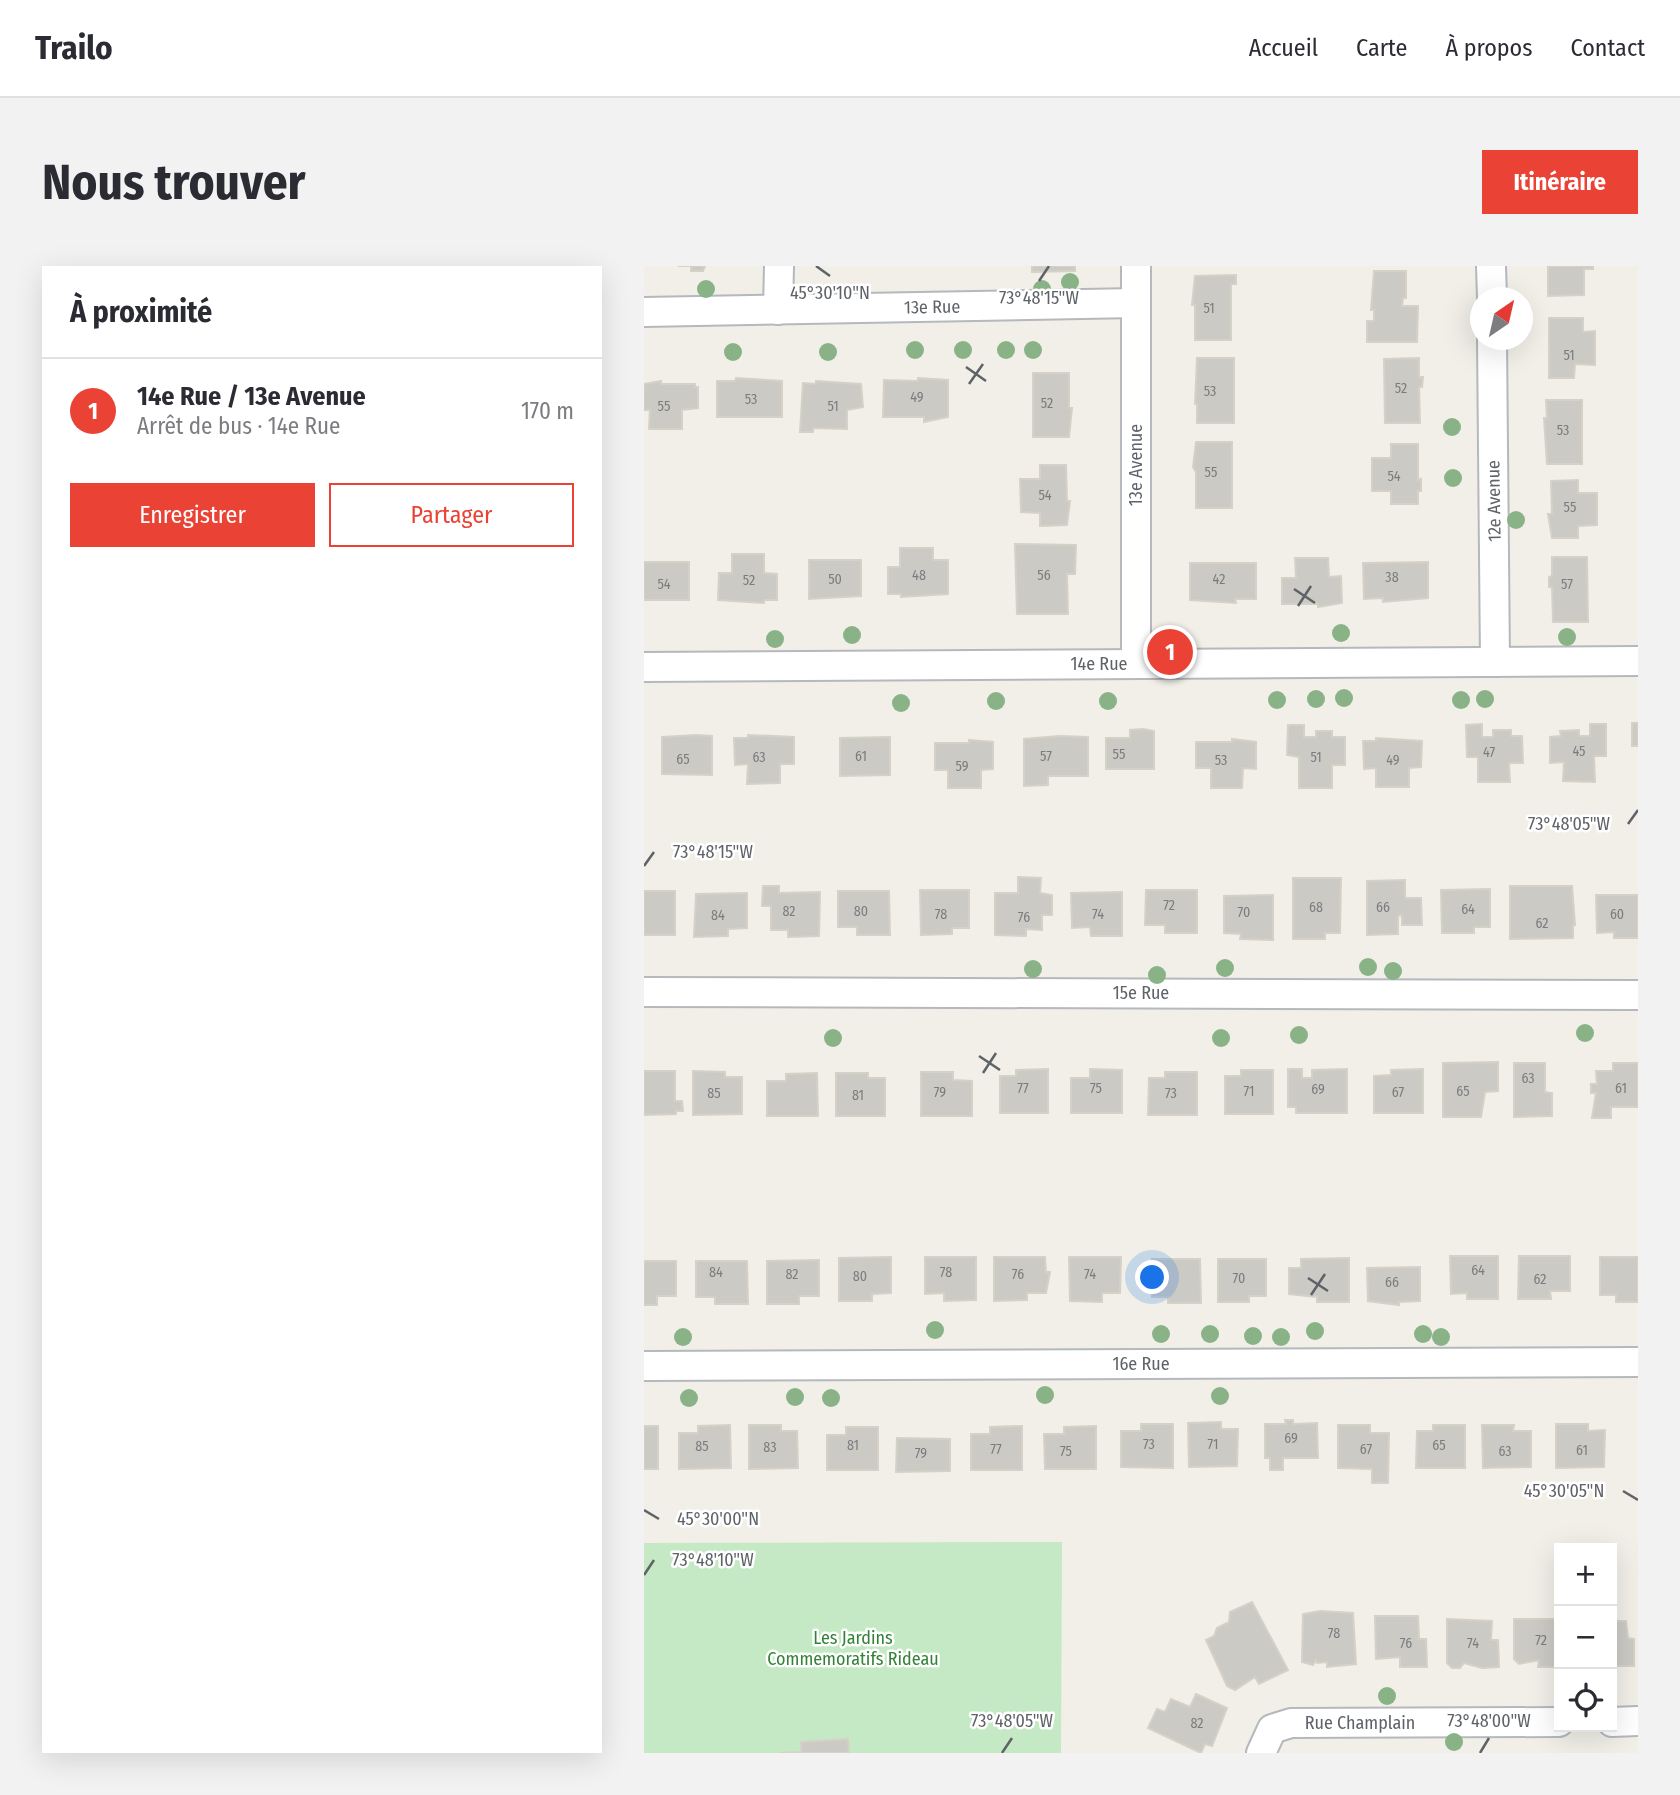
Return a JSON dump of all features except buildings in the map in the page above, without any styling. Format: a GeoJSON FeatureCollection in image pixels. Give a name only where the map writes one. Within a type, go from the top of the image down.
{"type":"FeatureCollection","features":[{"type":"Feature","properties":{"kind":"street"},"geometry":{"type":"LineString","coordinates":[[778,310],[779,266]]}},
{"type":"Feature","properties":{"kind":"street","name":"13e Avenue"},"geometry":{"type":"LineString","coordinates":[[1136,266],[1136,664]]}},
{"type":"Feature","properties":{"kind":"street"},"geometry":{"type":"LineString","coordinates":[[1491,266],[1492,287]]}},
{"type":"Feature","properties":{"kind":"street","name":"13e Rue"},"geometry":{"type":"LineString","coordinates":[[644,312],[1136,303]]}},
{"type":"Feature","properties":{"kind":"street","name":"12e Avenue"},"geometry":{"type":"LineString","coordinates":[[1492,350],[1495,662]]}},
{"type":"Feature","properties":{"kind":"street","name":"14e Rue"},"geometry":{"type":"LineString","coordinates":[[644,667],[1638,661]]}},
{"type":"Feature","properties":{"kind":"street","name":"15e Rue"},"geometry":{"type":"LineString","coordinates":[[644,992],[1638,995]]}},
{"type":"Feature","properties":{"kind":"street","name":"16e Rue"},"geometry":{"type":"LineString","coordinates":[[644,1366],[1638,1363]]}},
{"type":"Feature","properties":{"kind":"street"},"geometry":{"type":"LineString","coordinates":[[1617,1722],[1638,1721]]}},
{"type":"Feature","properties":{"kind":"street","name":"Rue Champlain"},"geometry":{"type":"LineString","coordinates":[[1261,1753],[1272,1730],[1291,1723],[1554,1722]]}},
{"type":"Feature","properties":{"kind":"green space","name":"Les Jardins Commemoratifs Rideau"},"geometry":{"type":"Polygon","coordinates":[[[1062,1542],[1061,1753],[644,1753],[644,1543],[1062,1542]]]}},
{"type":"Feature","properties":{"kind":"place","name":"14e Rue / 13e Avenue"},"geometry":{"type":"Point","coordinates":[1170,652]}}]}
